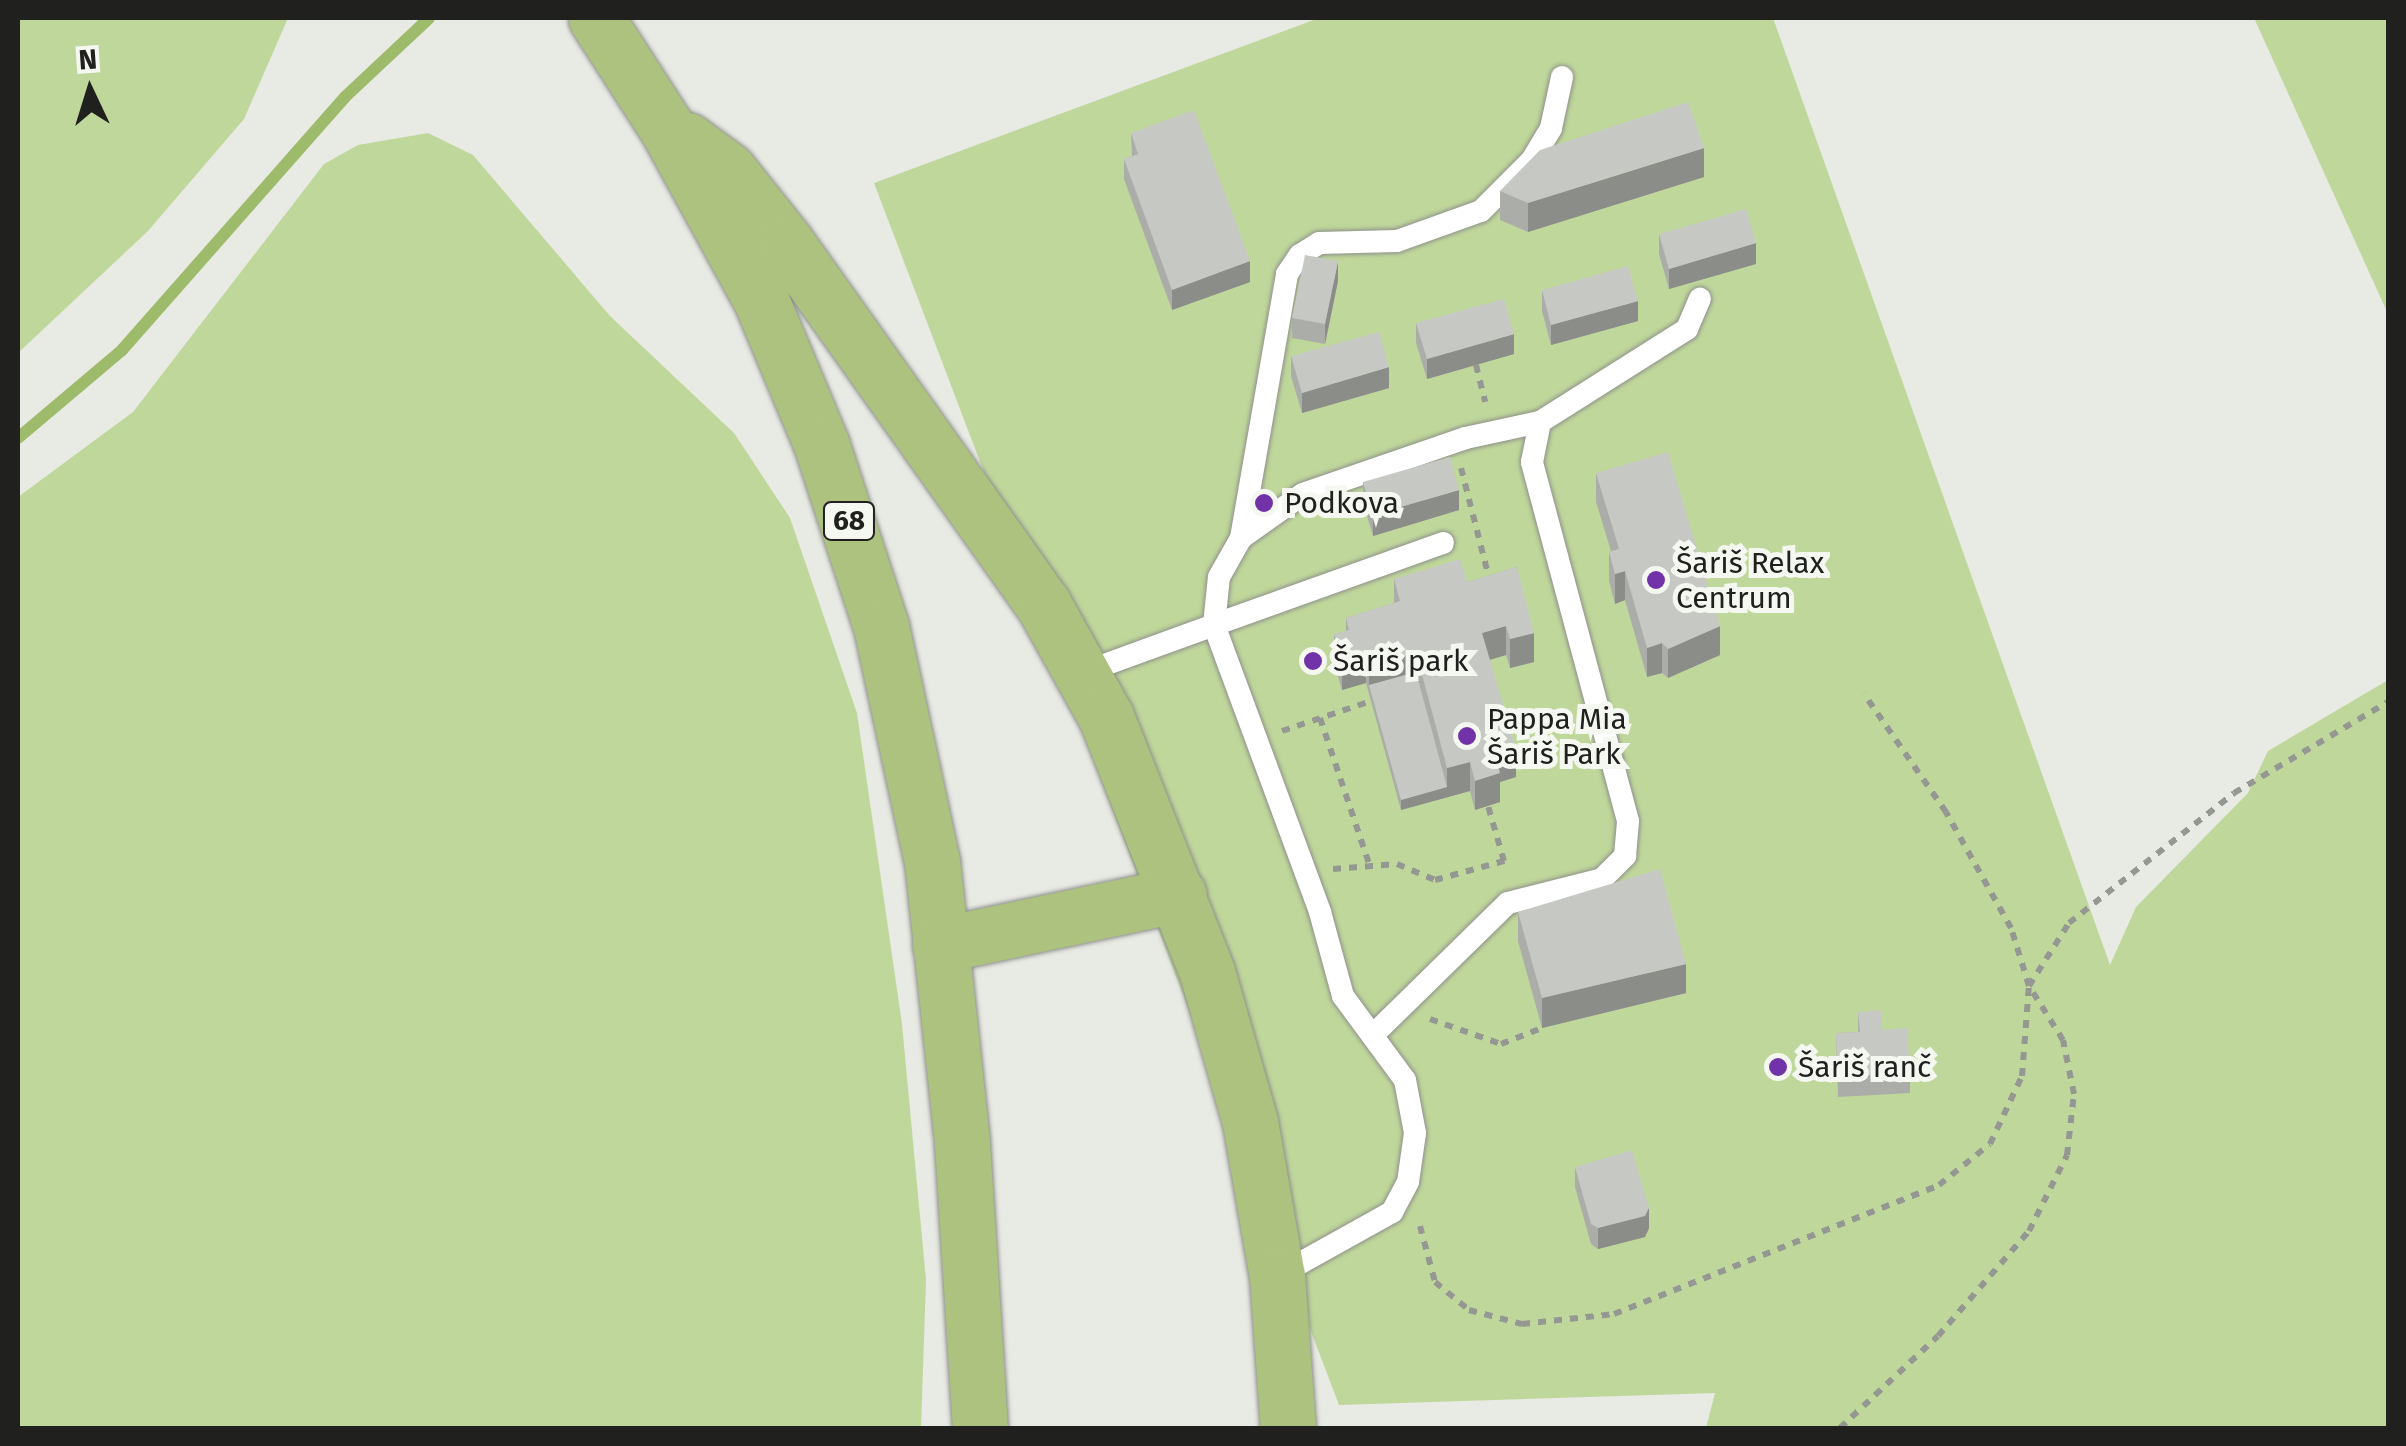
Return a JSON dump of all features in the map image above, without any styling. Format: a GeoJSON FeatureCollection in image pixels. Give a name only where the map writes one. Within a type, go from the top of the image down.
{"type":"FeatureCollection","features":[{"type":"Feature","properties":{"kind":"main road","name":"68"},"geometry":{"type":"LineString","coordinates":[[596,18],[668,128],[761,300],[848,518],[894,674],[932,861],[962,1143],[980,1428]]}},
{"type":"Feature","properties":{"kind":"main road"},"geometry":{"type":"LineString","coordinates":[[668,128],[744,188],[976,506],[1085,672],[1179,894],[1250,1122],[1277,1276],[1288,1428]]}},
{"type":"Feature","properties":{"kind":"main road"},"geometry":{"type":"LineString","coordinates":[[940,945],[1179,894]]}},
{"type":"Feature","properties":{"kind":"main road","name":"68"},"geometry":{"type":"LineString","coordinates":[[960,1428],[972,1340]]}},
{"type":"Feature","properties":{"kind":"lane"},"geometry":{"type":"LineString","coordinates":[[1277,1276],[1392,1212],[1408,1182],[1415,1133],[1405,1080],[1342,996],[1306,872],[1214,625],[1219,576],[1241,538],[1287,274],[1300,255],[1319,242],[1396,241],[1480,210],[1532,160],[1551,128],[1562,77]]}},
{"type":"Feature","properties":{"kind":"lane"},"geometry":{"type":"LineString","coordinates":[[1241,538],[1303,494],[1466,438],[1540,422],[1688,329],[1700,299]]}},
{"type":"Feature","properties":{"kind":"lane"},"geometry":{"type":"LineString","coordinates":[[1374,1034],[1508,903],[1602,879],[1626,856],[1628,821],[1532,462],[1540,422]]}},
{"type":"Feature","properties":{"kind":"lane"},"geometry":{"type":"LineString","coordinates":[[1085,672],[1443,543]]}},
{"type":"Feature","properties":{"kind":"path"},"geometry":{"type":"LineString","coordinates":[[1476,365],[1487,411],[1456,450],[1491,586]]}},
{"type":"Feature","properties":{"kind":"path"},"geometry":{"type":"LineString","coordinates":[[1840,1428],[1938,1336],[2029,1230],[2066,1155],[2074,1094],[2063,1040],[2029,986],[2012,928],[1946,812],[1864,694]]}},
{"type":"Feature","properties":{"kind":"path"},"geometry":{"type":"LineString","coordinates":[[1257,740],[1371,701]]}},
{"type":"Feature","properties":{"kind":"path"},"geometry":{"type":"LineString","coordinates":[[1408,1182],[1435,1282],[1469,1310],[1522,1324],[1614,1314],[1938,1185],[1990,1144],[2022,1076],[2029,986],[2069,923],[2234,793],[2388,702]]}},
{"type":"Feature","properties":{"kind":"path"},"geometry":{"type":"LineString","coordinates":[[1320,718],[1369,864]]}},
{"type":"Feature","properties":{"kind":"path"},"geometry":{"type":"LineString","coordinates":[[1306,872],[1398,864],[1436,880],[1504,861],[1488,806]]}},
{"type":"Feature","properties":{"kind":"path"},"geometry":{"type":"LineString","coordinates":[[1400,1008],[1500,1044],[1542,1028]]}},
{"type":"Feature","properties":{"kind":"green space"},"geometry":{"type":"Polygon","coordinates":[[[18,18],[288,18],[244,119],[148,231],[18,353],[18,18]]]}},
{"type":"Feature","properties":{"kind":"green space","name":"Šariš park"},"geometry":{"type":"Polygon","coordinates":[[[1319,18],[1773,18],[2110,965],[2136,907],[2248,793],[2268,751],[2388,680],[2388,1428],[1706,1428],[1715,1393],[1339,1405],[874,183],[1319,18]]]}},
{"type":"Feature","properties":{"kind":"green space"},"geometry":{"type":"Polygon","coordinates":[[[2254,18],[2388,18],[2388,314],[2254,18]]]}},
{"type":"Feature","properties":{"kind":"green space"},"geometry":{"type":"Polygon","coordinates":[[[428,133],[473,155],[610,316],[734,433],[790,518],[857,713],[902,1024],[926,1280],[921,1428],[18,1428],[18,497],[133,412],[324,164],[358,145],[428,133]]]}},
{"type":"Feature","properties":{"kind":"building"},"geometry":{"type":"Polygon","coordinates":[[[1688,102],[1704,148],[1528,203],[1500,191],[1540,150],[1688,102]]]}},
{"type":"Feature","properties":{"kind":"building"},"geometry":{"type":"Polygon","coordinates":[[[1194,110],[1250,261],[1172,290],[1124,159],[1138,154],[1131,133],[1194,110]]]}},
{"type":"Feature","properties":{"kind":"building"},"geometry":{"type":"Polygon","coordinates":[[[1746,209],[1756,243],[1669,269],[1659,234],[1746,209]]]}},
{"type":"Feature","properties":{"kind":"building"},"geometry":{"type":"Polygon","coordinates":[[[1305,255],[1338,261],[1325,324],[1292,318],[1305,255]]]}},
{"type":"Feature","properties":{"kind":"building"},"geometry":{"type":"Polygon","coordinates":[[[1628,266],[1638,301],[1551,325],[1542,290],[1628,266]]]}},
{"type":"Feature","properties":{"kind":"building"},"geometry":{"type":"Polygon","coordinates":[[[1504,299],[1514,334],[1427,359],[1416,323],[1504,299]]]}},
{"type":"Feature","properties":{"kind":"building"},"geometry":{"type":"Polygon","coordinates":[[[1379,332],[1389,367],[1302,393],[1291,356],[1379,332]]]}},
{"type":"Feature","properties":{"kind":"building","name":"Šariš Relax Centrum"},"geometry":{"type":"Polygon","coordinates":[[[1668,452],[1720,626],[1668,649],[1662,643],[1647,648],[1625,571],[1615,574],[1609,552],[1619,549],[1596,473],[1668,452]]]}},
{"type":"Feature","properties":{"kind":"building"},"geometry":{"type":"Polygon","coordinates":[[[1450,457],[1459,490],[1373,515],[1363,482],[1450,457]]]}},
{"type":"Feature","properties":{"kind":"building","name":"Pappa Mia Šariš Park"},"geometry":{"type":"Polygon","coordinates":[[[1460,559],[1467,582],[1517,567],[1534,633],[1510,639],[1506,626],[1482,633],[1516,748],[1495,754],[1500,773],[1475,781],[1470,762],[1447,768],[1416,652],[1369,666],[1366,654],[1342,660],[1334,634],[1349,630],[1346,618],[1400,601],[1394,579],[1460,559]]]}},
{"type":"Feature","properties":{"kind":"building"},"geometry":{"type":"Polygon","coordinates":[[[1416,672],[1447,787],[1401,800],[1369,685],[1416,672]]]}},
{"type":"Feature","properties":{"kind":"building"},"geometry":{"type":"Polygon","coordinates":[[[1660,869],[1686,964],[1542,998],[1518,912],[1660,869]]]}},
{"type":"Feature","properties":{"kind":"building"},"geometry":{"type":"Polygon","coordinates":[[[1881,1010],[1882,1030],[1907,1028],[1910,1073],[1838,1077],[1836,1033],[1860,1032],[1858,1012],[1881,1010]]]}},
{"type":"Feature","properties":{"kind":"building"},"geometry":{"type":"Polygon","coordinates":[[[1632,1150],[1649,1208],[1645,1216],[1598,1228],[1591,1224],[1575,1167],[1632,1150]]]}},
{"type":"Feature","properties":{"kind":"waterway"},"geometry":{"type":"LineString","coordinates":[[18,438],[122,350],[345,97],[429,18]]}},
{"type":"Feature","properties":{"kind":"place","name":"Podkova"},"geometry":{"type":"Point","coordinates":[1264,503]}},
{"type":"Feature","properties":{"kind":"place","name":"Šariš Relax Centrum"},"geometry":{"type":"Point","coordinates":[1656,580]}},
{"type":"Feature","properties":{"kind":"place","name":"Šariš park"},"geometry":{"type":"Point","coordinates":[1313,661]}},
{"type":"Feature","properties":{"kind":"place","name":"Pappa Mia Šariš Park"},"geometry":{"type":"Point","coordinates":[1467,736]}},
{"type":"Feature","properties":{"kind":"place","name":"Šariš ranč"},"geometry":{"type":"Point","coordinates":[1778,1067]}}]}
